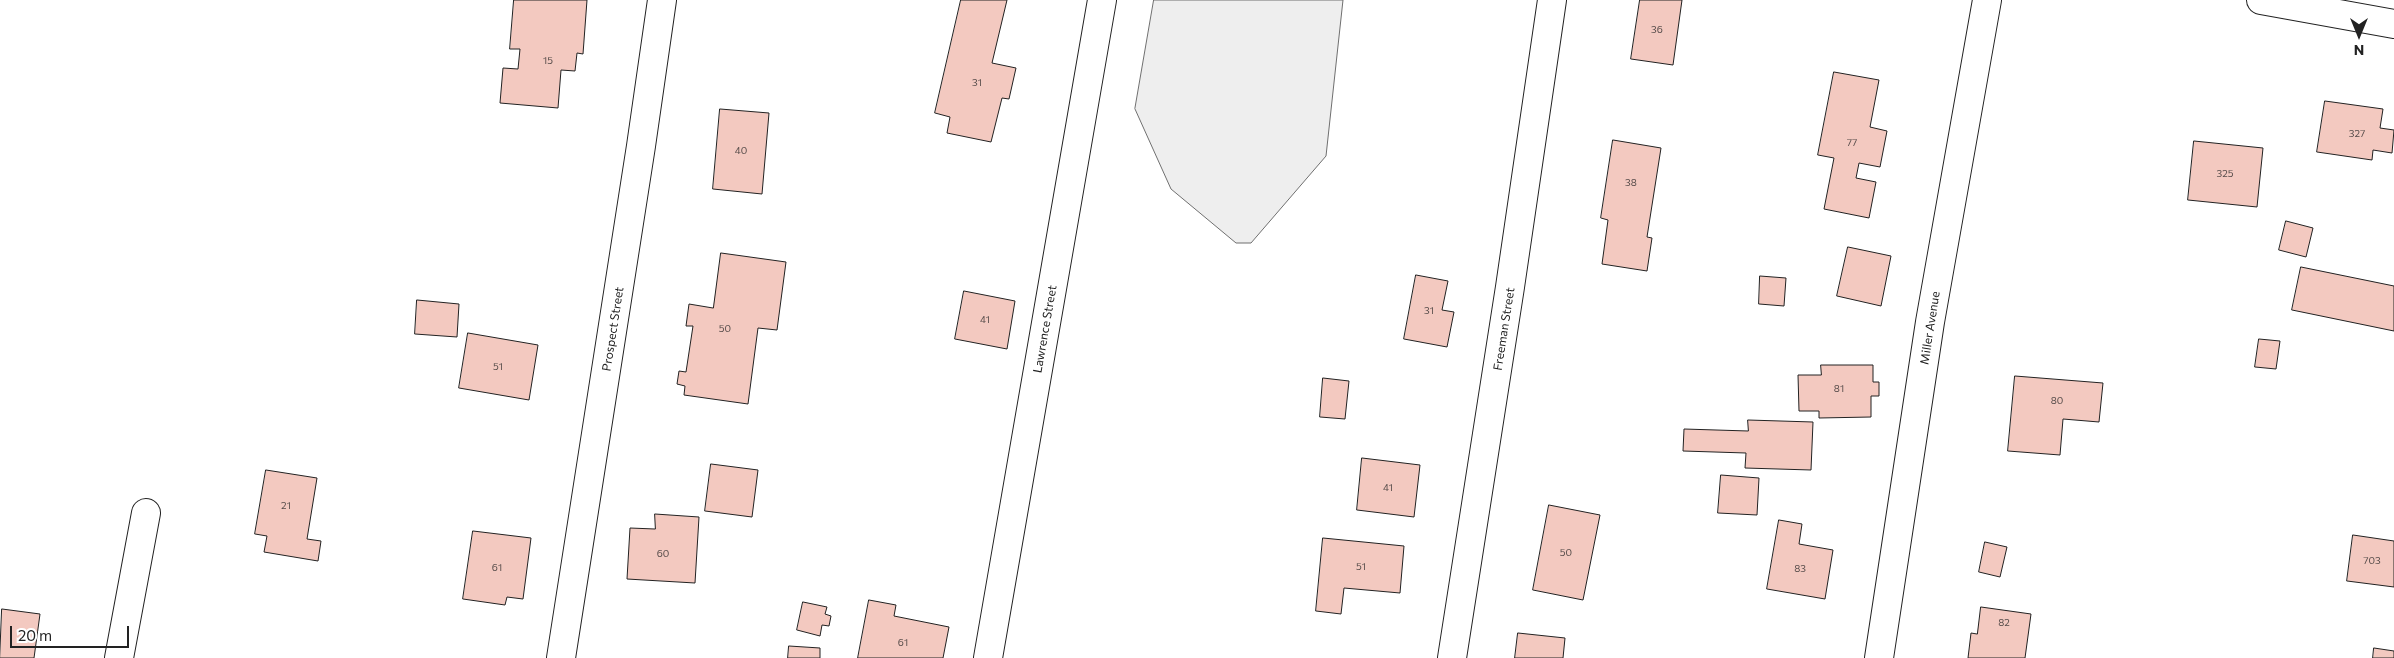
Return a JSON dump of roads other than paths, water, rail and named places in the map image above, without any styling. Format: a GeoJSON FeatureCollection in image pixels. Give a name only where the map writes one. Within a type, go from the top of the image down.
{"type":"FeatureCollection","features":[{"type":"Feature","properties":{"kind":"street","name":"Prospect Street"},"geometry":{"type":"LineString","coordinates":[[561,658],[662,0]]}},
{"type":"Feature","properties":{"kind":"street","name":"Lawrence Street"},"geometry":{"type":"LineString","coordinates":[[988,658],[1102,0]]}},
{"type":"Feature","properties":{"kind":"street","name":"Freeman Street"},"geometry":{"type":"LineString","coordinates":[[1452,658],[1510,287],[1552,0]]}},
{"type":"Feature","properties":{"kind":"street","name":"Miller Avenue"},"geometry":{"type":"LineString","coordinates":[[1880,658],[1930,322],[1961,136],[1987,0]]}},
{"type":"Feature","properties":{"kind":"street"},"geometry":{"type":"LineString","coordinates":[[2261,0],[2394,24]]}},
{"type":"Feature","properties":{"kind":"street"},"geometry":{"type":"LineString","coordinates":[[119,658],[146,513]]}}]}
